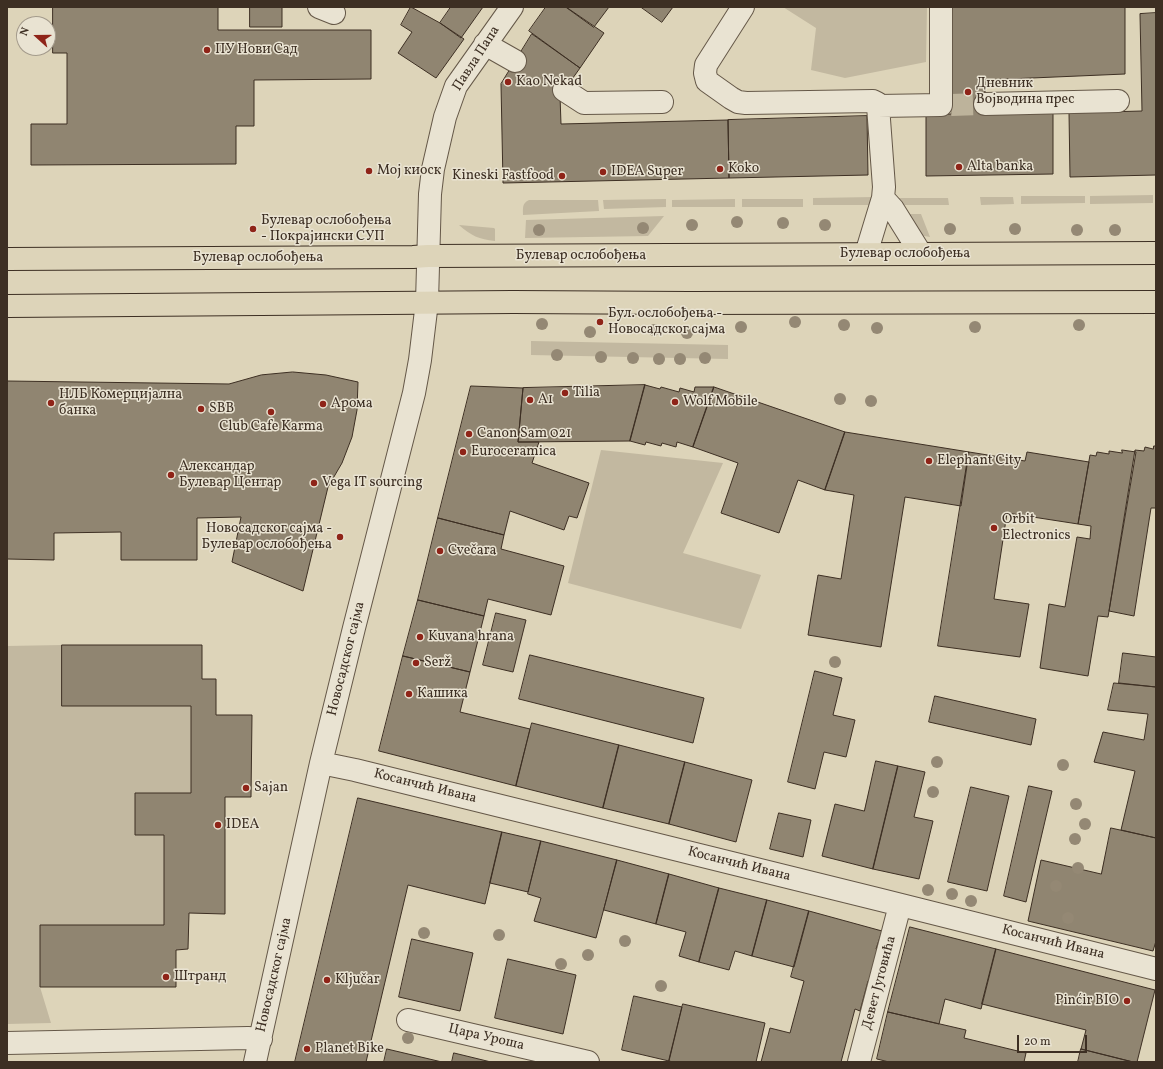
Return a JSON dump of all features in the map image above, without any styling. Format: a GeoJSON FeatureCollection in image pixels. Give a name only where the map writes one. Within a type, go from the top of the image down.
{"type":"FeatureCollection","features":[{"type":"Feature","properties":{"kind":"main road","name":"Булевар ослобођења"},"geometry":{"type":"LineString","coordinates":[[7,259],[1156,252]]}},
{"type":"Feature","properties":{"kind":"main road"},"geometry":{"type":"LineString","coordinates":[[7,306],[427,302],[688,304],[1156,302]]}},
{"type":"Feature","properties":{"kind":"street","name":"Павла Папа"},"geometry":{"type":"LineString","coordinates":[[428,256],[430,194],[433,169],[445,117],[456,86],[512,7]]}},
{"type":"Feature","properties":{"kind":"street"},"geometry":{"type":"LineString","coordinates":[[743,7],[706,65],[705,73],[707,81],[738,102],[873,101],[877,103],[884,187],[883,198],[866,254]]}},
{"type":"Feature","properties":{"kind":"street"},"geometry":{"type":"LineString","coordinates":[[878,106],[946,105],[941,7]]}},
{"type":"Feature","properties":{"kind":"street"},"geometry":{"type":"LineString","coordinates":[[485,44],[515,61]]}},
{"type":"Feature","properties":{"kind":"street"},"geometry":{"type":"LineString","coordinates":[[564,90],[584,103],[662,102]]}},
{"type":"Feature","properties":{"kind":"street"},"geometry":{"type":"LineString","coordinates":[[985,104],[1118,101]]}},
{"type":"Feature","properties":{"kind":"street"},"geometry":{"type":"LineString","coordinates":[[883,198],[893,209],[921,254]]}},
{"type":"Feature","properties":{"kind":"street","name":"Новосадског сајма"},"geometry":{"type":"LineString","coordinates":[[255,1062],[321,763],[414,393],[420,360],[427,302],[428,256]]}},
{"type":"Feature","properties":{"kind":"street","name":"Косанчић Ивана"},"geometry":{"type":"LineString","coordinates":[[321,763],[377,775],[1156,969]]}},
{"type":"Feature","properties":{"kind":"street","name":"Девет Југовића"},"geometry":{"type":"LineString","coordinates":[[859,1062],[900,905]]}},
{"type":"Feature","properties":{"kind":"street","name":"Цара Уроша"},"geometry":{"type":"LineString","coordinates":[[408,1020],[588,1062]]}},
{"type":"Feature","properties":{"kind":"street"},"geometry":{"type":"LineString","coordinates":[[7,1043],[248,1038],[261,1039]]}},
{"type":"Feature","properties":{"kind":"shaded area"},"geometry":{"type":"Polygon","coordinates":[[[783,7],[927,7],[926,62],[845,78],[811,70],[816,28],[783,7]]]}},
{"type":"Feature","properties":{"kind":"shaded area"},"geometry":{"type":"Polygon","coordinates":[[[1153,195],[1153,203],[1090,204],[1090,196],[1153,195]]]}},
{"type":"Feature","properties":{"kind":"shaded area"},"geometry":{"type":"Polygon","coordinates":[[[1021,196],[1085,196],[1085,203],[1021,204],[1021,196]]]}},
{"type":"Feature","properties":{"kind":"shaded area"},"geometry":{"type":"Polygon","coordinates":[[[874,197],[874,205],[813,205],[813,198],[874,197]]]}},
{"type":"Feature","properties":{"kind":"shaded area"},"geometry":{"type":"Polygon","coordinates":[[[980,197],[1013,197],[1014,204],[981,205],[980,197]]]}},
{"type":"Feature","properties":{"kind":"shaded area"},"geometry":{"type":"Polygon","coordinates":[[[896,198],[948,198],[949,205],[896,205],[896,198]]]}},
{"type":"Feature","properties":{"kind":"shaded area"},"geometry":{"type":"Polygon","coordinates":[[[666,199],[666,207],[604,209],[603,200],[666,199]]]}},
{"type":"Feature","properties":{"kind":"shaded area"},"geometry":{"type":"Polygon","coordinates":[[[735,199],[735,207],[672,207],[672,200],[735,199]]]}},
{"type":"Feature","properties":{"kind":"shaded area"},"geometry":{"type":"Polygon","coordinates":[[[742,199],[803,199],[803,207],[742,207],[742,199]]]}},
{"type":"Feature","properties":{"kind":"shaded area"},"geometry":{"type":"Polygon","coordinates":[[[529,200],[598,200],[599,211],[523,215],[524,204],[529,200]]]}},
{"type":"Feature","properties":{"kind":"shaded area"},"geometry":{"type":"Polygon","coordinates":[[[906,214],[921,214],[930,237],[919,235],[906,214]]]}},
{"type":"Feature","properties":{"kind":"shaded area"},"geometry":{"type":"Polygon","coordinates":[[[664,216],[648,236],[525,238],[526,220],[664,216]]]}},
{"type":"Feature","properties":{"kind":"shaded area"},"geometry":{"type":"Polygon","coordinates":[[[459,225],[494,228],[495,241],[484,239],[467,232],[459,225]]]}},
{"type":"Feature","properties":{"kind":"shaded area"},"geometry":{"type":"Polygon","coordinates":[[[531,341],[728,345],[728,359],[531,355],[531,341]]]}},
{"type":"Feature","properties":{"kind":"shaded area"},"geometry":{"type":"Polygon","coordinates":[[[601,450],[723,463],[683,553],[761,575],[741,629],[568,583],[601,450]]]}},
{"type":"Feature","properties":{"kind":"shaded area"},"geometry":{"type":"Polygon","coordinates":[[[62,645],[62,706],[191,706],[191,793],[135,793],[135,835],[164,835],[164,925],[40,925],[40,987],[51,1023],[7,1024],[7,646],[62,645]]]}},
{"type":"Feature","properties":{"kind":"building"},"geometry":{"type":"Polygon","coordinates":[[[53,7],[218,7],[218,30],[371,30],[371,79],[254,80],[254,126],[236,126],[236,164],[31,165],[31,124],[67,124],[67,53],[56,53],[56,16],[53,16],[53,7]]]}},
{"type":"Feature","properties":{"kind":"building"},"geometry":{"type":"Polygon","coordinates":[[[250,7],[282,7],[282,27],[250,27],[250,7]]]}},
{"type":"Feature","properties":{"kind":"building"},"geometry":{"type":"Polygon","coordinates":[[[411,7],[440,23],[464,39],[436,78],[398,53],[412,32],[401,25],[411,7]]]}},
{"type":"Feature","properties":{"kind":"building"},"geometry":{"type":"Polygon","coordinates":[[[451,7],[483,7],[461,38],[440,23],[451,7]]]}},
{"type":"Feature","properties":{"kind":"building"},"geometry":{"type":"Polygon","coordinates":[[[546,7],[566,7],[604,33],[580,68],[529,31],[546,7]]]}},
{"type":"Feature","properties":{"kind":"building"},"geometry":{"type":"Polygon","coordinates":[[[566,7],[609,7],[594,27],[566,7]]]}},
{"type":"Feature","properties":{"kind":"building"},"geometry":{"type":"Polygon","coordinates":[[[641,7],[673,7],[662,22],[641,7]]]}},
{"type":"Feature","properties":{"kind":"building","name":"Дневник Војводина прес"},"geometry":{"type":"Polygon","coordinates":[[[950,7],[1125,7],[1125,74],[985,80],[985,114],[1053,113],[1053,174],[926,176],[926,115],[951,114],[950,7]]]}},
{"type":"Feature","properties":{"kind":"building"},"geometry":{"type":"Polygon","coordinates":[[[1156,13],[1156,175],[1070,177],[1069,113],[1142,111],[1140,14],[1156,13]]]}},
{"type":"Feature","properties":{"kind":"building"},"geometry":{"type":"Polygon","coordinates":[[[532,34],[580,68],[560,96],[561,124],[728,120],[729,178],[503,183],[501,84],[532,34]]]}},
{"type":"Feature","properties":{"kind":"building"},"geometry":{"type":"Polygon","coordinates":[[[867,116],[868,175],[729,178],[728,120],[867,116]]]}},
{"type":"Feature","properties":{"kind":"building","name":"Александар Булевар Центар"},"geometry":{"type":"Polygon","coordinates":[[[293,372],[326,375],[358,382],[357,410],[352,437],[342,463],[328,487],[303,591],[232,562],[241,517],[197,518],[197,560],[121,560],[121,532],[54,533],[54,560],[7,559],[7,381],[229,384],[261,375],[293,372]]]}},
{"type":"Feature","properties":{"kind":"building"},"geometry":{"type":"Polygon","coordinates":[[[645,385],[660,389],[661,387],[679,392],[680,388],[694,392],[695,387],[714,387],[693,447],[677,442],[676,447],[662,443],[661,446],[646,442],[645,445],[630,441],[645,385]]]}},
{"type":"Feature","properties":{"kind":"building"},"geometry":{"type":"Polygon","coordinates":[[[645,385],[630,441],[518,442],[523,388],[645,385]]]}},
{"type":"Feature","properties":{"kind":"building"},"geometry":{"type":"Polygon","coordinates":[[[471,386],[523,388],[518,442],[539,442],[532,463],[589,483],[577,518],[569,516],[564,530],[510,511],[504,535],[438,518],[471,386]]]}},
{"type":"Feature","properties":{"kind":"building"},"geometry":{"type":"Polygon","coordinates":[[[714,387],[845,432],[825,490],[798,480],[779,533],[721,513],[738,463],[693,447],[714,387]]]}},
{"type":"Feature","properties":{"kind":"building"},"geometry":{"type":"Polygon","coordinates":[[[845,432],[969,452],[961,506],[905,497],[881,647],[808,635],[818,575],[841,579],[854,495],[825,490],[845,432]]]}},
{"type":"Feature","properties":{"kind":"building"},"geometry":{"type":"Polygon","coordinates":[[[1154,446],[1156,446],[1156,508],[1151,508],[1134,616],[1109,611],[1135,450],[1144,451],[1145,447],[1153,449],[1154,446]]]}},
{"type":"Feature","properties":{"kind":"building"},"geometry":{"type":"Polygon","coordinates":[[[1122,450],[1136,452],[1108,617],[1098,616],[1088,676],[1040,668],[1049,604],[1065,607],[1077,537],[1090,539],[1091,526],[1078,524],[1090,455],[1096,456],[1097,452],[1109,454],[1109,451],[1122,453],[1122,450]]]}},
{"type":"Feature","properties":{"kind":"building"},"geometry":{"type":"Polygon","coordinates":[[[969,452],[1025,461],[1027,452],[1089,462],[1078,524],[1007,513],[994,599],[1029,604],[1020,657],[938,646],[969,452]]]}},
{"type":"Feature","properties":{"kind":"building"},"geometry":{"type":"Polygon","coordinates":[[[438,518],[504,535],[501,549],[564,566],[551,615],[488,599],[484,616],[418,600],[438,518]]]}},
{"type":"Feature","properties":{"kind":"building"},"geometry":{"type":"Polygon","coordinates":[[[418,600],[484,616],[470,672],[403,656],[418,600]]]}},
{"type":"Feature","properties":{"kind":"building"},"geometry":{"type":"Polygon","coordinates":[[[496,613],[526,620],[513,672],[483,665],[496,613]]]}},
{"type":"Feature","properties":{"kind":"building"},"geometry":{"type":"Polygon","coordinates":[[[62,645],[202,645],[202,679],[216,679],[216,715],[252,715],[251,797],[225,797],[225,914],[189,913],[188,949],[176,950],[176,987],[40,987],[40,925],[164,925],[164,835],[135,835],[135,793],[191,793],[191,706],[62,706],[62,645]]]}},
{"type":"Feature","properties":{"kind":"building"},"geometry":{"type":"Polygon","coordinates":[[[1123,653],[1156,657],[1156,687],[1119,683],[1123,653]]]}},
{"type":"Feature","properties":{"kind":"building"},"geometry":{"type":"Polygon","coordinates":[[[530,655],[704,698],[693,743],[519,699],[530,655]]]}},
{"type":"Feature","properties":{"kind":"building"},"geometry":{"type":"Polygon","coordinates":[[[403,656],[470,672],[460,712],[530,729],[516,786],[379,751],[403,656]]]}},
{"type":"Feature","properties":{"kind":"building"},"geometry":{"type":"Polygon","coordinates":[[[815,671],[842,678],[833,715],[855,720],[846,757],[824,752],[815,789],[788,782],[815,671]]]}},
{"type":"Feature","properties":{"kind":"building"},"geometry":{"type":"Polygon","coordinates":[[[1114,683],[1156,687],[1156,838],[1121,830],[1135,771],[1094,762],[1103,732],[1144,740],[1148,714],[1108,710],[1114,683]]]}},
{"type":"Feature","properties":{"kind":"building"},"geometry":{"type":"Polygon","coordinates":[[[935,696],[1036,719],[1031,745],[929,722],[935,696]]]}},
{"type":"Feature","properties":{"kind":"building"},"geometry":{"type":"Polygon","coordinates":[[[532,723],[619,745],[603,808],[516,786],[532,723]]]}},
{"type":"Feature","properties":{"kind":"building"},"geometry":{"type":"Polygon","coordinates":[[[619,745],[685,762],[669,824],[603,808],[619,745]]]}},
{"type":"Feature","properties":{"kind":"building"},"geometry":{"type":"Polygon","coordinates":[[[876,761],[898,766],[873,869],[822,856],[835,804],[864,811],[876,761]]]}},
{"type":"Feature","properties":{"kind":"building"},"geometry":{"type":"Polygon","coordinates":[[[685,762],[752,780],[736,842],[669,824],[685,762]]]}},
{"type":"Feature","properties":{"kind":"building"},"geometry":{"type":"Polygon","coordinates":[[[898,766],[925,772],[914,817],[933,821],[919,879],[873,869],[898,766]]]}},
{"type":"Feature","properties":{"kind":"building"},"geometry":{"type":"Polygon","coordinates":[[[1029,786],[1052,791],[1026,902],[1004,896],[1029,786]]]}},
{"type":"Feature","properties":{"kind":"building"},"geometry":{"type":"Polygon","coordinates":[[[971,787],[1009,796],[987,891],[948,882],[971,787]]]}},
{"type":"Feature","properties":{"kind":"building"},"geometry":{"type":"Polygon","coordinates":[[[358,798],[502,832],[485,904],[408,885],[366,1062],[295,1062],[358,798]]]}},
{"type":"Feature","properties":{"kind":"building"},"geometry":{"type":"Polygon","coordinates":[[[779,813],[811,820],[803,857],[770,849],[779,813]]]}},
{"type":"Feature","properties":{"kind":"building"},"geometry":{"type":"Polygon","coordinates":[[[1111,828],[1156,838],[1156,941],[1153,951],[1028,921],[1041,860],[1101,874],[1111,828]]]}},
{"type":"Feature","properties":{"kind":"building"},"geometry":{"type":"Polygon","coordinates":[[[502,832],[541,841],[528,892],[490,883],[502,832]]]}},
{"type":"Feature","properties":{"kind":"building"},"geometry":{"type":"Polygon","coordinates":[[[541,841],[617,860],[596,938],[534,921],[541,898],[528,894],[541,841]]]}},
{"type":"Feature","properties":{"kind":"building"},"geometry":{"type":"Polygon","coordinates":[[[617,860],[669,874],[656,924],[604,910],[617,860]]]}},
{"type":"Feature","properties":{"kind":"building"},"geometry":{"type":"Polygon","coordinates":[[[669,874],[719,888],[699,962],[679,956],[686,932],[656,924],[669,874]]]}},
{"type":"Feature","properties":{"kind":"building"},"geometry":{"type":"Polygon","coordinates":[[[719,888],[767,900],[752,956],[735,951],[729,970],[699,962],[719,888]]]}},
{"type":"Feature","properties":{"kind":"building"},"geometry":{"type":"Polygon","coordinates":[[[767,900],[809,911],[794,967],[752,956],[767,900]]]}},
{"type":"Feature","properties":{"kind":"building"},"geometry":{"type":"Polygon","coordinates":[[[809,911],[882,931],[876,949],[883,951],[875,983],[868,981],[860,1011],[855,1009],[841,1062],[761,1062],[770,1028],[790,1033],[804,981],[791,977],[809,911]]]}},
{"type":"Feature","properties":{"kind":"building"},"geometry":{"type":"Polygon","coordinates":[[[910,927],[996,949],[981,1009],[945,999],[939,1024],[888,1012],[910,927]]]}},
{"type":"Feature","properties":{"kind":"building"},"geometry":{"type":"Polygon","coordinates":[[[412,939],[473,953],[460,1011],[399,997],[412,939]]]}},
{"type":"Feature","properties":{"kind":"building"},"geometry":{"type":"Polygon","coordinates":[[[996,949],[1155,990],[1137,1062],[1081,1049],[1086,1030],[982,1004],[996,949]]]}},
{"type":"Feature","properties":{"kind":"building"},"geometry":{"type":"Polygon","coordinates":[[[508,959],[576,975],[563,1034],[495,1018],[508,959]]]}},
{"type":"Feature","properties":{"kind":"building"},"geometry":{"type":"Polygon","coordinates":[[[634,996],[682,1007],[669,1061],[622,1050],[634,996]]]}},
{"type":"Feature","properties":{"kind":"building"},"geometry":{"type":"Polygon","coordinates":[[[683,1004],[765,1023],[756,1062],[669,1061],[683,1004]]]}},
{"type":"Feature","properties":{"kind":"building"},"geometry":{"type":"Polygon","coordinates":[[[888,1012],[966,1030],[964,1038],[1026,1053],[1024,1062],[889,1062],[877,1059],[888,1012]]]}},
{"type":"Feature","properties":{"kind":"building"},"geometry":{"type":"Polygon","coordinates":[[[387,1049],[442,1062],[384,1062],[387,1049]]]}},
{"type":"Feature","properties":{"kind":"building"},"geometry":{"type":"Polygon","coordinates":[[[1081,1049],[1133,1062],[1078,1062],[1081,1049]]]}},
{"type":"Feature","properties":{"kind":"building"},"geometry":{"type":"Polygon","coordinates":[[[454,1053],[491,1062],[452,1062],[454,1053]]]}},
{"type":"Feature","properties":{"kind":"tunnel"},"geometry":{"type":"LineString","coordinates":[[951,105],[985,104]]}},
{"type":"Feature","properties":{"kind":"place","name":"ПУ Нови Сад"},"geometry":{"type":"Point","coordinates":[207,50]}},
{"type":"Feature","properties":{"kind":"place","name":"Kao Nekad"},"geometry":{"type":"Point","coordinates":[508,82]}},
{"type":"Feature","properties":{"kind":"place","name":"Дневник Војводина прес"},"geometry":{"type":"Point","coordinates":[968,92]}},
{"type":"Feature","properties":{"kind":"place","name":"Alta banka"},"geometry":{"type":"Point","coordinates":[959,167]}},
{"type":"Feature","properties":{"kind":"place","name":"Koko"},"geometry":{"type":"Point","coordinates":[720,169]}},
{"type":"Feature","properties":{"kind":"place","name":"Мој киоск"},"geometry":{"type":"Point","coordinates":[369,171]}},
{"type":"Feature","properties":{"kind":"place","name":"IDEA Super"},"geometry":{"type":"Point","coordinates":[603,172]}},
{"type":"Feature","properties":{"kind":"place","name":"Kineski Fastfood"},"geometry":{"type":"Point","coordinates":[562,176]}},
{"type":"Feature","properties":{"kind":"place","name":"Булевар ослобођења - Покрајински СУП"},"geometry":{"type":"Point","coordinates":[253,229]}},
{"type":"Feature","properties":{"kind":"place","name":"Бул. ослобођења - Новосадског сајма"},"geometry":{"type":"Point","coordinates":[600,322]}},
{"type":"Feature","properties":{"kind":"place","name":"Tilia"},"geometry":{"type":"Point","coordinates":[565,393]}},
{"type":"Feature","properties":{"kind":"place","name":"A1"},"geometry":{"type":"Point","coordinates":[530,400]}},
{"type":"Feature","properties":{"kind":"place","name":"Wolf Mobile"},"geometry":{"type":"Point","coordinates":[675,402]}},
{"type":"Feature","properties":{"kind":"place","name":"НЛБ Комерцијална банка"},"geometry":{"type":"Point","coordinates":[51,403]}},
{"type":"Feature","properties":{"kind":"place","name":"Арома"},"geometry":{"type":"Point","coordinates":[323,404]}},
{"type":"Feature","properties":{"kind":"place","name":"SBB"},"geometry":{"type":"Point","coordinates":[201,409]}},
{"type":"Feature","properties":{"kind":"place","name":"Club Cafe Karma"},"geometry":{"type":"Point","coordinates":[271,412]}},
{"type":"Feature","properties":{"kind":"place","name":"Canon Sam 021"},"geometry":{"type":"Point","coordinates":[469,434]}},
{"type":"Feature","properties":{"kind":"place","name":"Euroceramica"},"geometry":{"type":"Point","coordinates":[463,452]}},
{"type":"Feature","properties":{"kind":"place","name":"Elephant City"},"geometry":{"type":"Point","coordinates":[929,461]}},
{"type":"Feature","properties":{"kind":"place","name":"Александар Булевар Центар"},"geometry":{"type":"Point","coordinates":[171,475]}},
{"type":"Feature","properties":{"kind":"place","name":"Vega IT sourcing"},"geometry":{"type":"Point","coordinates":[314,483]}},
{"type":"Feature","properties":{"kind":"place","name":"Orbit Electronics"},"geometry":{"type":"Point","coordinates":[994,528]}},
{"type":"Feature","properties":{"kind":"place","name":"Новосадског сајма - Булевар ослобођења"},"geometry":{"type":"Point","coordinates":[340,537]}},
{"type":"Feature","properties":{"kind":"place","name":"Cvečara"},"geometry":{"type":"Point","coordinates":[440,551]}},
{"type":"Feature","properties":{"kind":"place","name":"Kuvana hrana"},"geometry":{"type":"Point","coordinates":[420,637]}},
{"type":"Feature","properties":{"kind":"place","name":"Serž"},"geometry":{"type":"Point","coordinates":[416,663]}},
{"type":"Feature","properties":{"kind":"place","name":"Кашика"},"geometry":{"type":"Point","coordinates":[409,694]}},
{"type":"Feature","properties":{"kind":"place","name":"Sajan"},"geometry":{"type":"Point","coordinates":[246,788]}},
{"type":"Feature","properties":{"kind":"place","name":"IDEA"},"geometry":{"type":"Point","coordinates":[218,825]}},
{"type":"Feature","properties":{"kind":"place","name":"Штранд"},"geometry":{"type":"Point","coordinates":[166,977]}},
{"type":"Feature","properties":{"kind":"place","name":"Ključar"},"geometry":{"type":"Point","coordinates":[327,980]}},
{"type":"Feature","properties":{"kind":"place","name":"Pinćir BIO"},"geometry":{"type":"Point","coordinates":[1127,1001]}},
{"type":"Feature","properties":{"kind":"place","name":"Planet Bike"},"geometry":{"type":"Point","coordinates":[307,1049]}}]}
